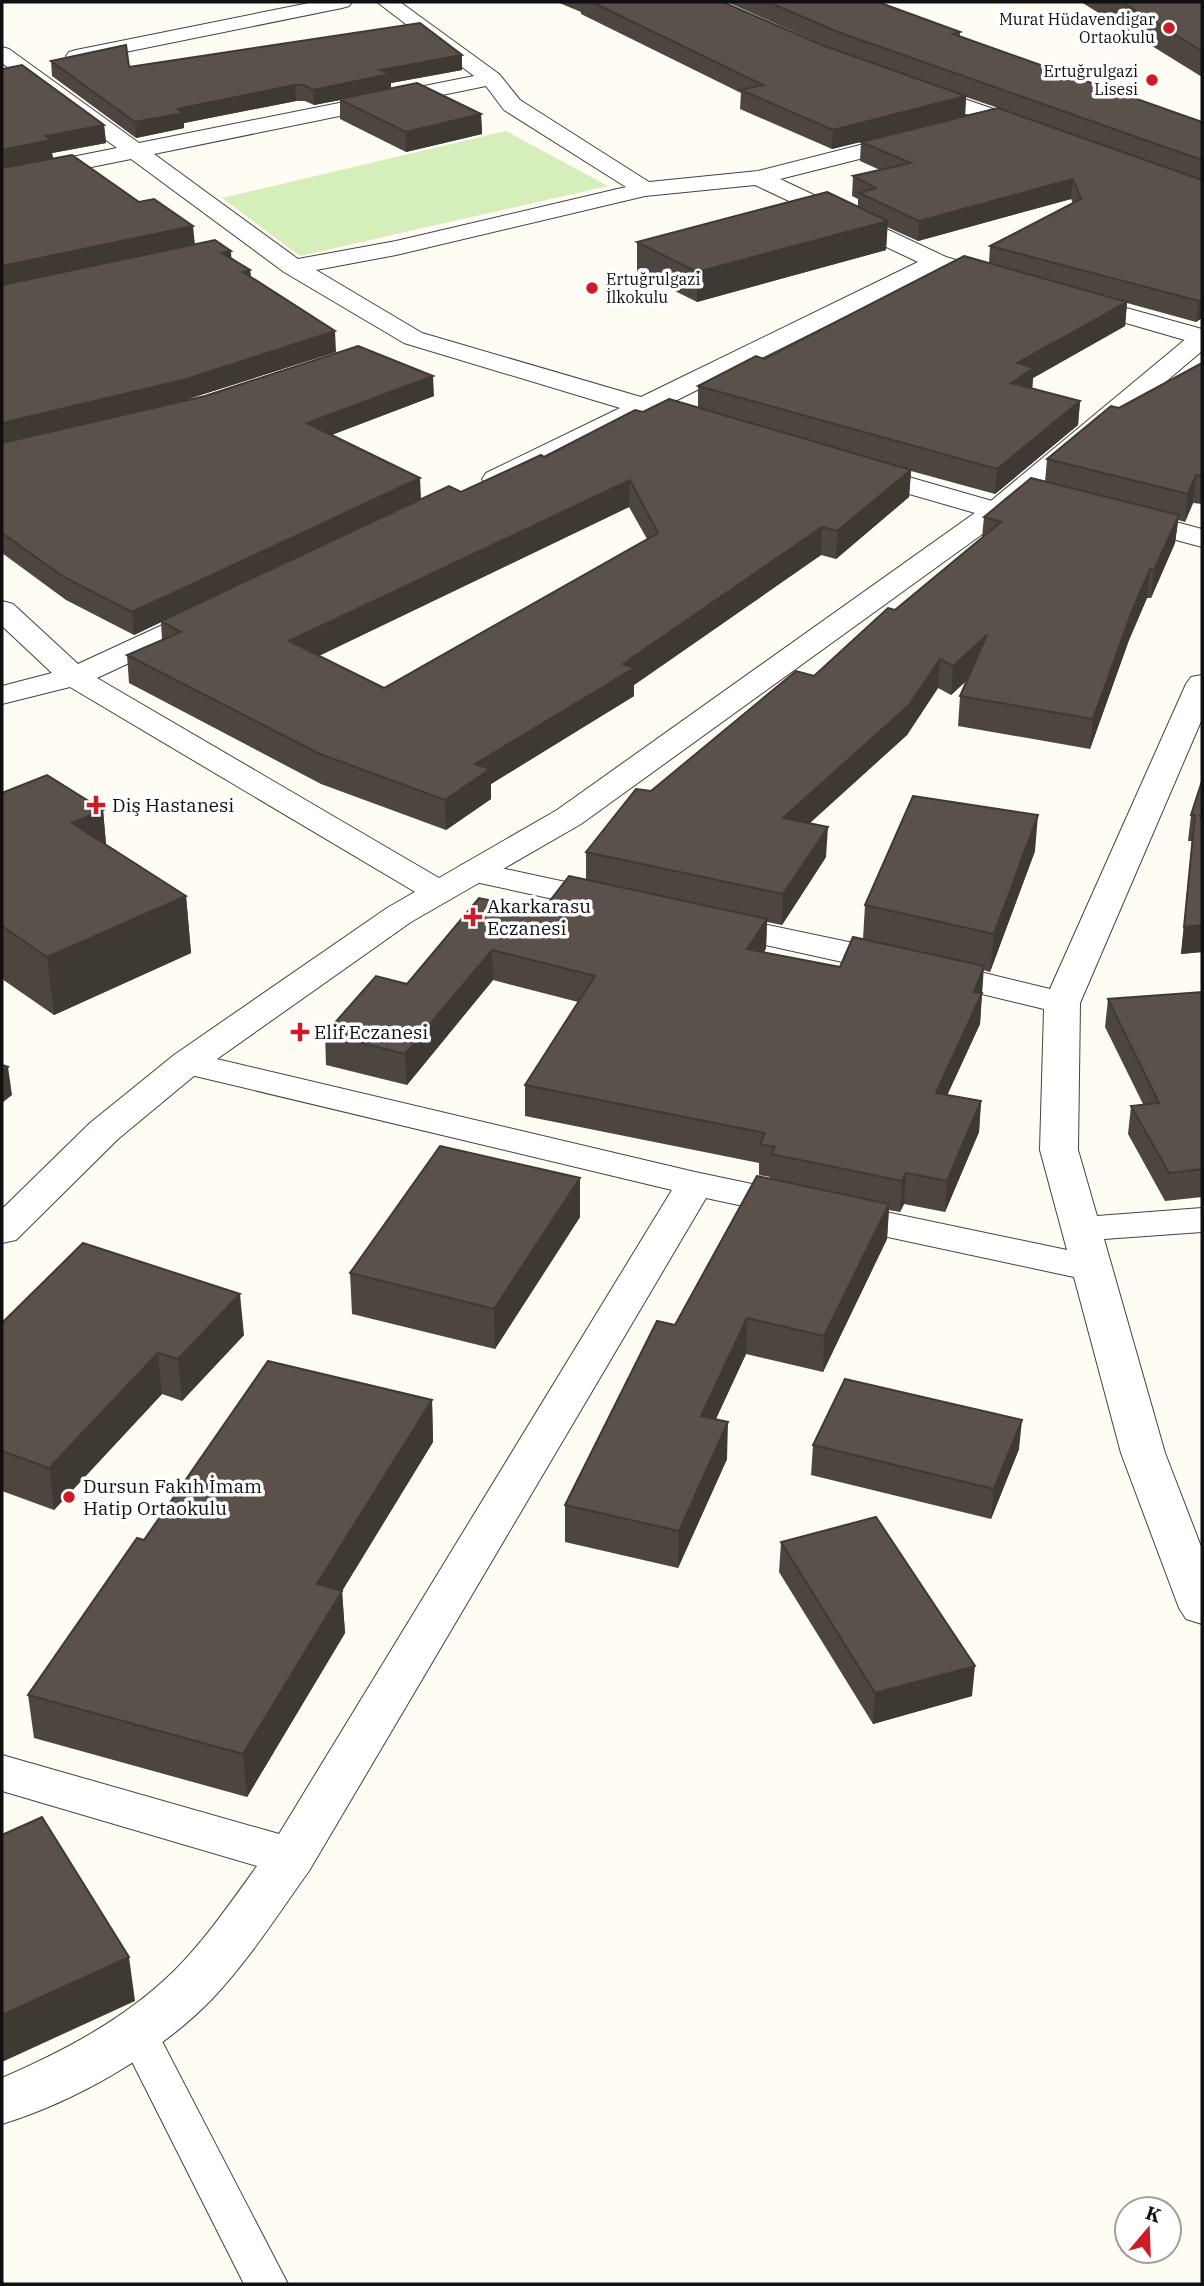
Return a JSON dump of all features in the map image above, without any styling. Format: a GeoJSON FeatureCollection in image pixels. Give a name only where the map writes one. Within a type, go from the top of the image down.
{"type":"FeatureCollection","features":[{"type":"Feature","properties":{"kind":"street"},"geometry":{"type":"LineString","coordinates":[[8,64],[53,61],[342,2]]}},
{"type":"Feature","properties":{"kind":"street"},"geometry":{"type":"LineString","coordinates":[[387,2],[491,79],[512,105],[645,189]]}},
{"type":"Feature","properties":{"kind":"street"},"geometry":{"type":"LineString","coordinates":[[8,64],[293,267],[413,338],[722,430]]}},
{"type":"Feature","properties":{"kind":"street"},"geometry":{"type":"LineString","coordinates":[[2,178],[491,79]]}},
{"type":"Feature","properties":{"kind":"street"},"geometry":{"type":"LineString","coordinates":[[894,80],[1048,135]]}},
{"type":"Feature","properties":{"kind":"street"},"geometry":{"type":"LineString","coordinates":[[958,127],[998,117]]}},
{"type":"Feature","properties":{"kind":"street"},"geometry":{"type":"LineString","coordinates":[[293,267],[396,248],[645,189],[758,178],[931,134]]}},
{"type":"Feature","properties":{"kind":"street"},"geometry":{"type":"LineString","coordinates":[[758,178],[937,262],[977,273]]}},
{"type":"Feature","properties":{"kind":"street"},"geometry":{"type":"LineString","coordinates":[[230,247],[257,241]]}},
{"type":"Feature","properties":{"kind":"street"},"geometry":{"type":"LineString","coordinates":[[476,489],[937,262]]}},
{"type":"Feature","properties":{"kind":"street"},"geometry":{"type":"LineString","coordinates":[[1056,296],[1202,338]]}},
{"type":"Feature","properties":{"kind":"street"},"geometry":{"type":"LineString","coordinates":[[375,350],[413,338]]}},
{"type":"Feature","properties":{"kind":"street"},"geometry":{"type":"LineString","coordinates":[[2,1230],[104,1131],[187,1063],[399,915],[569,817],[1020,501],[1202,338]]}},
{"type":"Feature","properties":{"kind":"street"},"geometry":{"type":"LineString","coordinates":[[840,465],[1020,501]]}},
{"type":"Feature","properties":{"kind":"street"},"geometry":{"type":"LineString","coordinates":[[1097,511],[1202,538]]}},
{"type":"Feature","properties":{"kind":"street"},"geometry":{"type":"LineString","coordinates":[[2,695],[74,677],[238,601]]}},
{"type":"Feature","properties":{"kind":"street"},"geometry":{"type":"LineString","coordinates":[[2,611],[74,677],[439,892]]}},
{"type":"Feature","properties":{"kind":"street"},"geometry":{"type":"LineString","coordinates":[[1202,684],[1062,1003],[1059,1150],[1143,1453],[1202,1608]]}},
{"type":"Feature","properties":{"kind":"street"},"geometry":{"type":"LineString","coordinates":[[473,872],[634,907]]}},
{"type":"Feature","properties":{"kind":"street"},"geometry":{"type":"LineString","coordinates":[[687,918],[915,967],[1062,1003]]}},
{"type":"Feature","properties":{"kind":"street"},"geometry":{"type":"LineString","coordinates":[[187,1063],[695,1184],[1091,1268]]}},
{"type":"Feature","properties":{"kind":"street"},"geometry":{"type":"LineString","coordinates":[[2,2102],[78,2069],[137,2032],[192,1985],[242,1925],[291,1857],[695,1184]]}},
{"type":"Feature","properties":{"kind":"street"},"geometry":{"type":"LineString","coordinates":[[1081,1229],[1202,1220]]}},
{"type":"Feature","properties":{"kind":"street"},"geometry":{"type":"LineString","coordinates":[[2,1773],[291,1857]]}},
{"type":"Feature","properties":{"kind":"lane"},"geometry":{"type":"LineString","coordinates":[[137,2032],[266,2284]]}},
{"type":"Feature","properties":{"kind":"green space"},"geometry":{"type":"Polygon","coordinates":[[[506,131],[608,186],[300,256],[222,198],[506,131]]]}},
{"type":"Feature","properties":{"kind":"building"},"geometry":{"type":"Polygon","coordinates":[[[592,2],[723,2],[822,45],[966,96],[833,130],[741,90],[763,85],[592,2]]]}},
{"type":"Feature","properties":{"kind":"building"},"geometry":{"type":"Polygon","coordinates":[[[768,2],[878,2],[960,32],[953,34],[1202,122],[1202,160],[838,32],[768,2]]]}},
{"type":"Feature","properties":{"kind":"building"},"geometry":{"type":"Polygon","coordinates":[[[1122,2],[1202,2],[1202,51],[1122,2]]]}},
{"type":"Feature","properties":{"kind":"building"},"geometry":{"type":"Polygon","coordinates":[[[420,23],[462,55],[380,70],[390,74],[313,90],[304,85],[295,85],[177,109],[183,113],[135,122],[51,61],[126,45],[129,67],[420,23]]]}},
{"type":"Feature","properties":{"kind":"building"},"geometry":{"type":"Polygon","coordinates":[[[22,65],[104,125],[46,136],[51,140],[2,150],[2,69],[22,65]]]}},
{"type":"Feature","properties":{"kind":"building"},"geometry":{"type":"Polygon","coordinates":[[[417,83],[481,114],[406,132],[339,99],[417,83]]]}},
{"type":"Feature","properties":{"kind":"building"},"geometry":{"type":"Polygon","coordinates":[[[998,108],[1202,180],[1202,299],[1199,301],[990,246],[1081,199],[1073,179],[919,221],[859,193],[876,188],[853,176],[911,163],[861,142],[998,108]]]}},
{"type":"Feature","properties":{"kind":"building"},"geometry":{"type":"Polygon","coordinates":[[[72,155],[139,202],[154,199],[193,226],[2,266],[2,168],[72,155]]]}},
{"type":"Feature","properties":{"kind":"building"},"geometry":{"type":"Polygon","coordinates":[[[827,192],[888,221],[697,272],[637,242],[827,192]]]}},
{"type":"Feature","properties":{"kind":"building"},"geometry":{"type":"Polygon","coordinates":[[[215,240],[231,251],[222,253],[250,270],[243,272],[335,331],[187,379],[2,423],[2,285],[215,240]]]}},
{"type":"Feature","properties":{"kind":"building"},"geometry":{"type":"Polygon","coordinates":[[[964,256],[1127,302],[1017,363],[1034,368],[1011,383],[1080,401],[997,469],[698,386],[756,356],[764,359],[964,256]]]}},
{"type":"Feature","properties":{"kind":"building"},"geometry":{"type":"Polygon","coordinates":[[[358,346],[433,376],[307,423],[420,478],[132,612],[64,577],[2,533],[2,443],[205,396],[358,346]]]}},
{"type":"Feature","properties":{"kind":"building"},"geometry":{"type":"Polygon","coordinates":[[[1202,363],[1202,476],[1196,475],[1188,494],[1047,459],[1111,406],[1119,408],[1202,363]]]}},
{"type":"Feature","properties":{"kind":"building"},"geometry":{"type":"Polygon","coordinates":[[[669,399],[911,470],[837,531],[822,527],[623,664],[634,668],[475,764],[490,769],[445,800],[320,754],[127,655],[181,632],[161,621],[449,486],[461,492],[541,455],[544,457],[635,410],[643,412],[669,399]],[[630,480],[289,641],[384,688],[658,533],[630,480]]]}},
{"type":"Feature","properties":{"kind":"building"},"geometry":{"type":"Polygon","coordinates":[[[1031,478],[1179,515],[1154,570],[1150,569],[1132,611],[1093,719],[960,696],[987,635],[953,666],[940,659],[909,705],[783,818],[828,827],[783,894],[586,852],[636,789],[651,791],[796,671],[814,676],[888,608],[895,610],[1001,522],[984,517],[1031,478]]]}},
{"type":"Feature","properties":{"kind":"building"},"geometry":{"type":"Polygon","coordinates":[[[47,775],[103,810],[72,823],[186,896],[47,957],[2,926],[2,793],[47,775]]]}},
{"type":"Feature","properties":{"kind":"building"},"geometry":{"type":"Polygon","coordinates":[[[1202,781],[1202,925],[1184,927],[1195,815],[1191,815],[1202,781]]]}},
{"type":"Feature","properties":{"kind":"building"},"geometry":{"type":"Polygon","coordinates":[[[913,796],[1038,815],[994,934],[865,905],[913,796]]]}},
{"type":"Feature","properties":{"kind":"building"},"geometry":{"type":"Polygon","coordinates":[[[569,876],[767,919],[747,949],[840,967],[853,937],[984,966],[974,992],[982,993],[936,1093],[981,1101],[947,1181],[906,1173],[902,1181],[771,1154],[775,1147],[760,1144],[765,1133],[525,1085],[595,976],[492,950],[405,1054],[325,1034],[376,976],[407,984],[479,898],[542,911],[569,876]]]}},
{"type":"Feature","properties":{"kind":"building"},"geometry":{"type":"Polygon","coordinates":[[[1202,992],[1202,1169],[1169,1173],[1131,1106],[1159,1103],[1108,999],[1202,992]]]}},
{"type":"Feature","properties":{"kind":"building"},"geometry":{"type":"Polygon","coordinates":[[[440,1146],[580,1178],[494,1309],[350,1273],[440,1146]]]}},
{"type":"Feature","properties":{"kind":"building"},"geometry":{"type":"Polygon","coordinates":[[[757,1176],[889,1204],[824,1336],[747,1318],[701,1416],[728,1422],[679,1531],[565,1505],[657,1321],[675,1325],[757,1176]]]}},
{"type":"Feature","properties":{"kind":"building"},"geometry":{"type":"Polygon","coordinates":[[[83,1243],[240,1294],[178,1359],[158,1353],[49,1468],[2,1451],[2,1323],[83,1243]]]}},
{"type":"Feature","properties":{"kind":"building"},"geometry":{"type":"Polygon","coordinates":[[[268,1361],[432,1400],[317,1584],[342,1591],[243,1754],[28,1695],[137,1538],[144,1540],[268,1361]]]}},
{"type":"Feature","properties":{"kind":"building"},"geometry":{"type":"Polygon","coordinates":[[[845,1379],[1022,1420],[994,1489],[813,1445],[845,1379]]]}},
{"type":"Feature","properties":{"kind":"building"},"geometry":{"type":"Polygon","coordinates":[[[876,1517],[975,1666],[875,1693],[781,1542],[876,1517]]]}},
{"type":"Feature","properties":{"kind":"building"},"geometry":{"type":"Polygon","coordinates":[[[42,1817],[129,1957],[2,2015],[2,1835],[42,1817]]]}},
{"type":"Feature","properties":{"kind":"place","name":"Murat Hüdavendigar Ortaokulu"},"geometry":{"type":"Point","coordinates":[1169,28]}},
{"type":"Feature","properties":{"kind":"place","name":"Ertuğrulgazi Lisesi"},"geometry":{"type":"Point","coordinates":[1152,80]}},
{"type":"Feature","properties":{"kind":"place","name":"Ertuğrulgazi İlkokulu"},"geometry":{"type":"Point","coordinates":[592,288]}},
{"type":"Feature","properties":{"kind":"place","name":"Diş Hastanesi"},"geometry":{"type":"Point","coordinates":[96,805]}},
{"type":"Feature","properties":{"kind":"place","name":"Akarkarasu Eczanesi"},"geometry":{"type":"Point","coordinates":[473,917]}},
{"type":"Feature","properties":{"kind":"place","name":"Elif Eczanesi"},"geometry":{"type":"Point","coordinates":[300,1032]}},
{"type":"Feature","properties":{"kind":"place","name":"Dursun Fakıh İmam Hatip Ortaokulu"},"geometry":{"type":"Point","coordinates":[69,1497]}}]}
